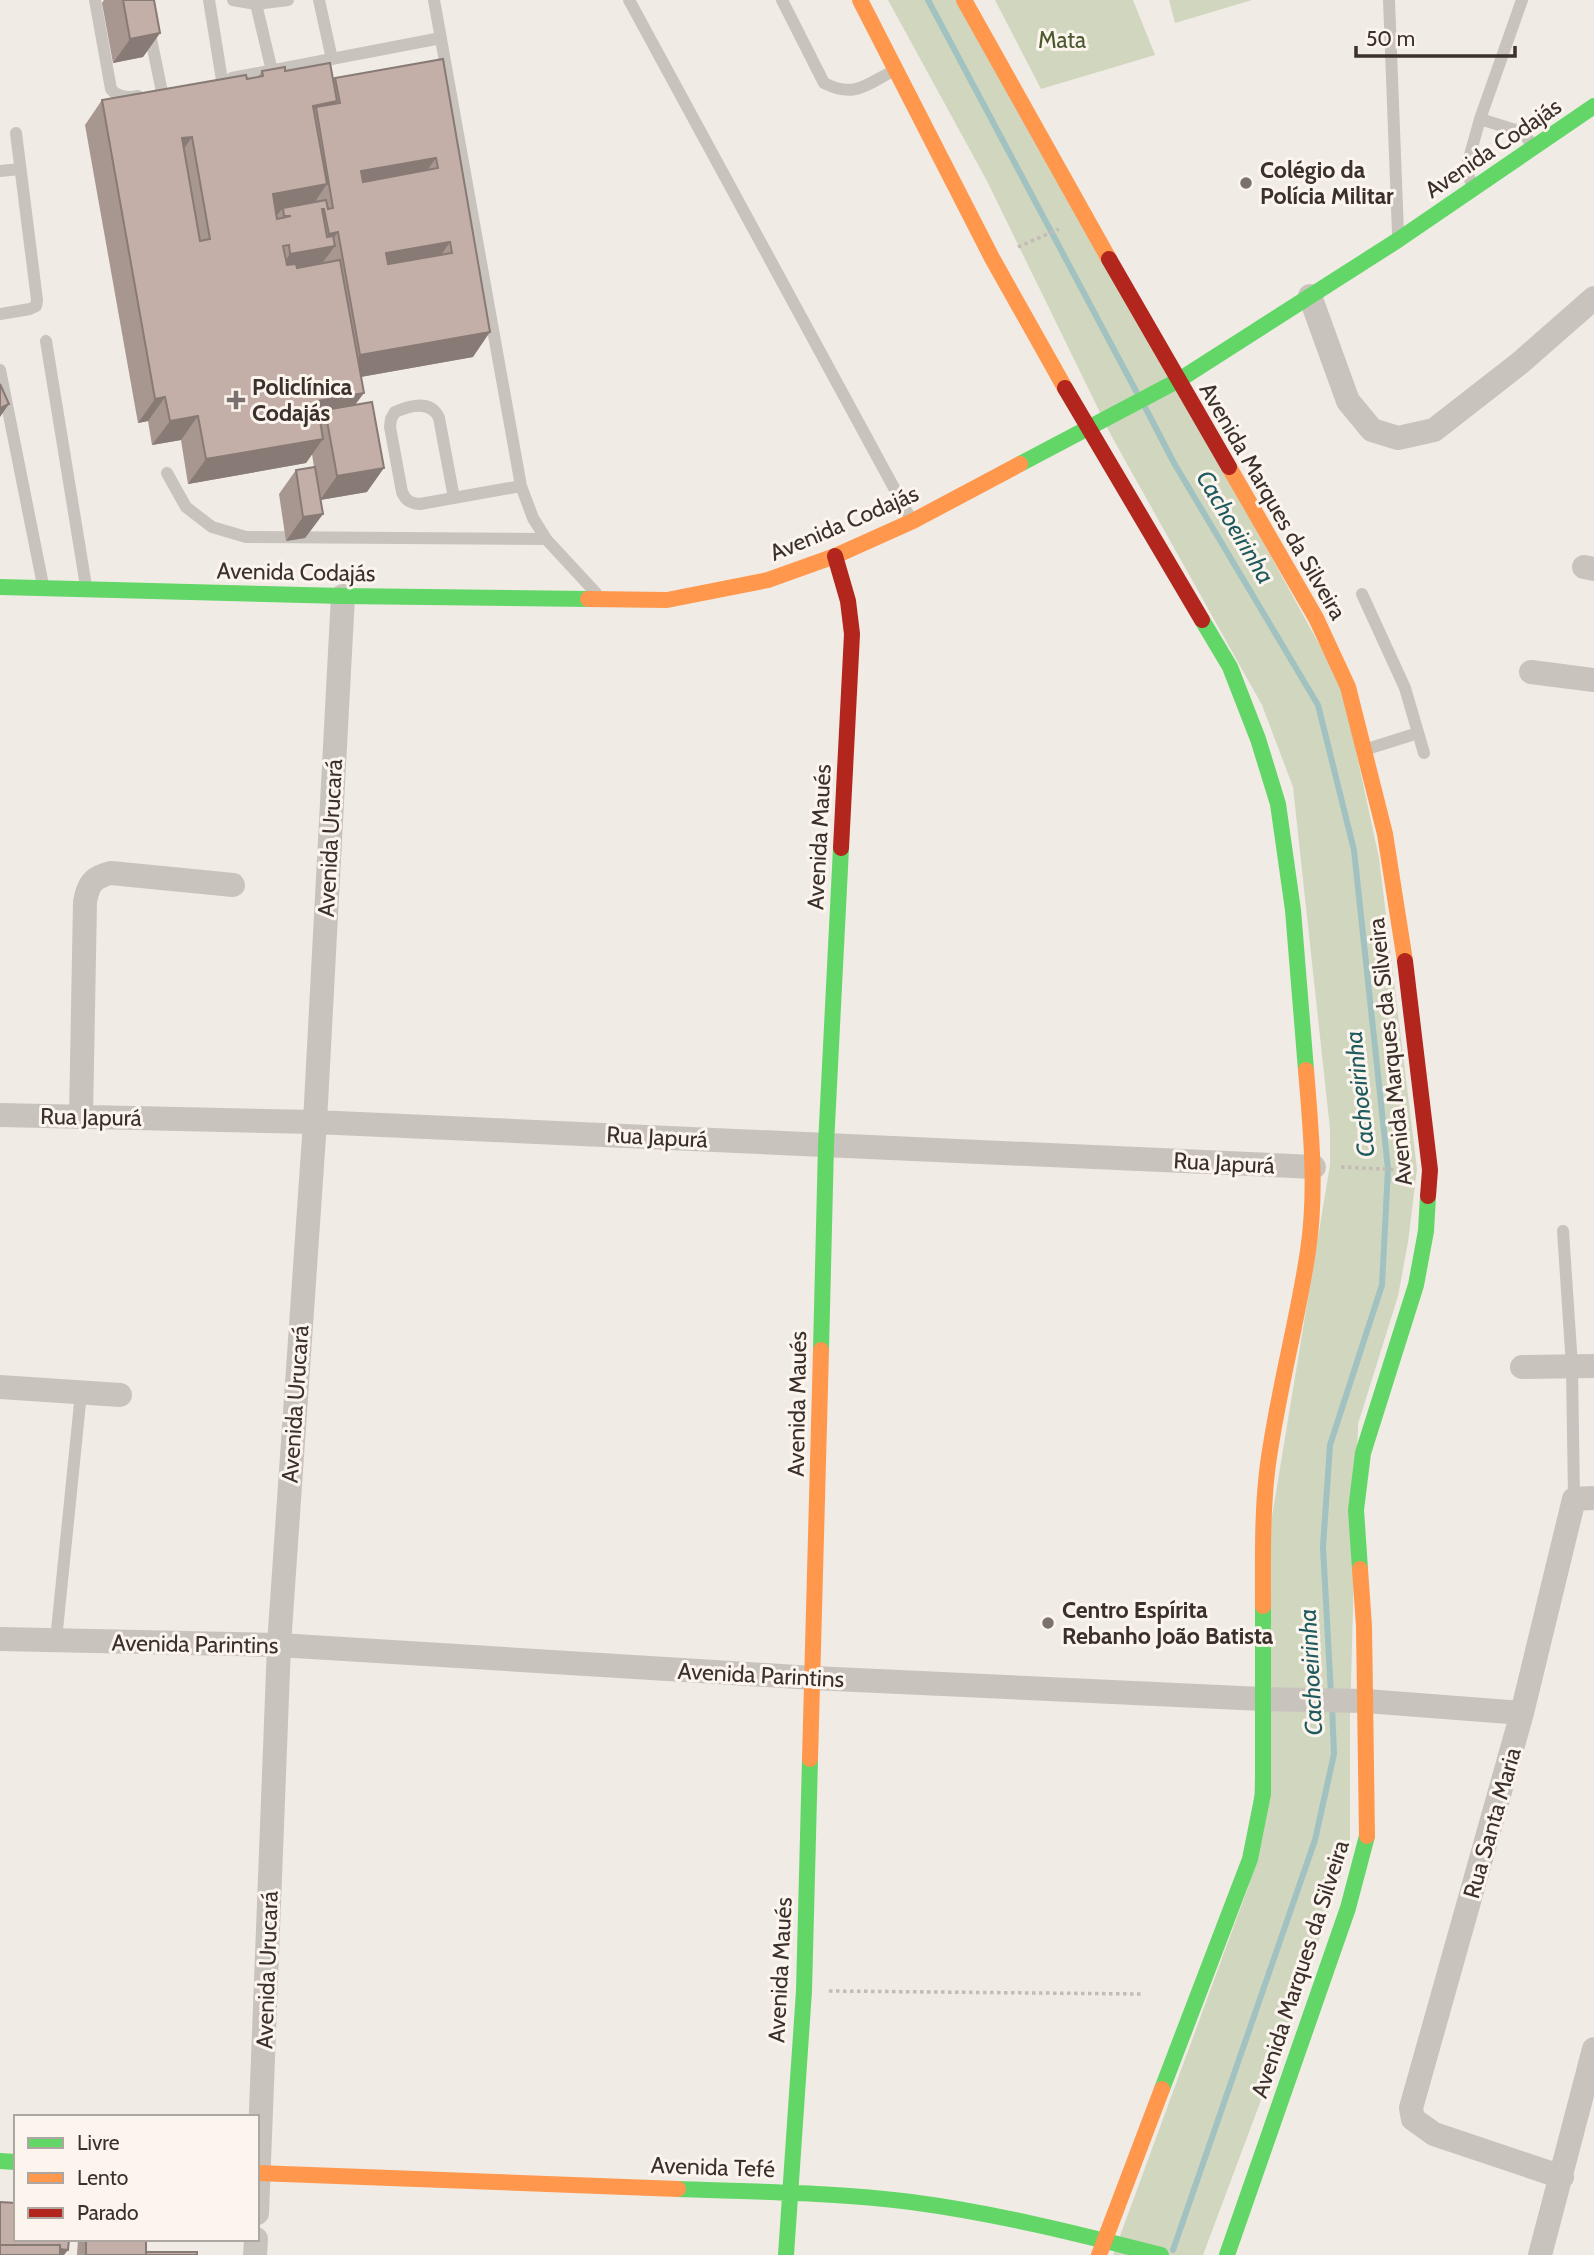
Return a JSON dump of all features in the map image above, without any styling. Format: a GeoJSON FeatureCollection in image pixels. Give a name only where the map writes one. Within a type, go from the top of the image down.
{"type":"FeatureCollection","features":[{"type":"Feature","properties":{"kind":"street"},"geometry":{"type":"LineString","coordinates":[[860,0],[992,258],[1087,427],[1230,667],[1258,739],[1278,804],[1326,1167],[1279,1396],[1267,1474],[1270,1699],[1263,1794],[1250,1859],[1108,2240],[1098,2255]]}},
{"type":"Feature","properties":{"kind":"street","name":"Avenida Marques da Silveira"},"geometry":{"type":"LineString","coordinates":[[964,0],[1316,618],[1348,687],[1385,834],[1401,930],[1430,1170],[1426,1231],[1416,1285],[1363,1453],[1356,1510],[1364,1626],[1358,1700],[1367,1834],[1348,1908],[1227,2255]]}},
{"type":"Feature","properties":{"kind":"street","name":"Avenida Codajás"},"geometry":{"type":"LineString","coordinates":[[0,587],[343,596],[667,600],[768,580],[835,556],[912,521],[1179,380],[1398,240],[1594,106]]}},
{"type":"Feature","properties":{"kind":"street"},"geometry":{"type":"LineString","coordinates":[[1310,296],[1348,401],[1372,430],[1398,438],[1434,430],[1520,363],[1594,298]]}},
{"type":"Feature","properties":{"kind":"street","name":"Avenida Maués"},"geometry":{"type":"LineString","coordinates":[[786,2255],[804,1991],[826,1145],[852,634],[848,601],[835,556]]}},
{"type":"Feature","properties":{"kind":"street","name":"Avenida Urucará"},"geometry":{"type":"LineString","coordinates":[[259,2148],[279,1645],[315,1122],[343,596]]}},
{"type":"Feature","properties":{"kind":"street"},"geometry":{"type":"LineString","coordinates":[[1531,672],[1594,680]]}},
{"type":"Feature","properties":{"kind":"street"},"geometry":{"type":"LineString","coordinates":[[81,1117],[85,902],[88,885],[99,876],[111,873],[233,885]]}},
{"type":"Feature","properties":{"kind":"street","name":"Rua Japurá"},"geometry":{"type":"LineString","coordinates":[[0,1115],[315,1122],[1326,1167]]}},
{"type":"Feature","properties":{"kind":"street"},"geometry":{"type":"LineString","coordinates":[[1522,1367],[1583,1366]]}},
{"type":"Feature","properties":{"kind":"street"},"geometry":{"type":"LineString","coordinates":[[0,1387],[120,1395]]}},
{"type":"Feature","properties":{"kind":"street","name":"Rua Santa Maria"},"geometry":{"type":"LineString","coordinates":[[1562,2176],[1434,2134],[1413,2119],[1411,2108],[1584,1499]]}},
{"type":"Feature","properties":{"kind":"street","name":"Avenida Parintins"},"geometry":{"type":"LineString","coordinates":[[0,1639],[279,1645],[813,1678],[1270,1699],[1358,1700],[1522,1713]]}},
{"type":"Feature","properties":{"kind":"street"},"geometry":{"type":"LineString","coordinates":[[1540,2255],[1594,2049]]}},
{"type":"Feature","properties":{"kind":"street","name":"Avenida Tefé"},"geometry":{"type":"LineString","coordinates":[[259,2173],[790,2193],[911,2202],[1108,2240],[1161,2255]]}},
{"type":"Feature","properties":{"kind":"lane"},"geometry":{"type":"LineString","coordinates":[[95,0],[111,89],[115,94],[127,99],[168,91],[144,0]]}},
{"type":"Feature","properties":{"kind":"lane"},"geometry":{"type":"LineString","coordinates":[[209,0],[216,81],[441,38]]}},
{"type":"Feature","properties":{"kind":"lane"},"geometry":{"type":"LineString","coordinates":[[233,0],[256,4],[288,0]]}},
{"type":"Feature","properties":{"kind":"lane"},"geometry":{"type":"LineString","coordinates":[[319,0],[332,59]]}},
{"type":"Feature","properties":{"kind":"lane"},"geometry":{"type":"LineString","coordinates":[[434,0],[521,486],[533,518],[546,539],[602,600]]}},
{"type":"Feature","properties":{"kind":"lane"},"geometry":{"type":"LineString","coordinates":[[629,0],[912,521]]}},
{"type":"Feature","properties":{"kind":"lane"},"geometry":{"type":"LineString","coordinates":[[782,0],[824,83],[836,90],[853,92],[895,69]]}},
{"type":"Feature","properties":{"kind":"lane"},"geometry":{"type":"LineString","coordinates":[[1389,0],[1398,240]]}},
{"type":"Feature","properties":{"kind":"lane"},"geometry":{"type":"LineString","coordinates":[[1473,188],[1466,169],[1480,119],[1522,0]]}},
{"type":"Feature","properties":{"kind":"lane"},"geometry":{"type":"LineString","coordinates":[[256,4],[272,71]]}},
{"type":"Feature","properties":{"kind":"lane"},"geometry":{"type":"LineString","coordinates":[[1480,119],[1522,132],[1535,147]]}},
{"type":"Feature","properties":{"kind":"lane"},"geometry":{"type":"LineString","coordinates":[[0,314],[36,306],[16,133]]}},
{"type":"Feature","properties":{"kind":"lane"},"geometry":{"type":"LineString","coordinates":[[0,171],[20,169]]}},
{"type":"Feature","properties":{"kind":"lane"},"geometry":{"type":"LineString","coordinates":[[46,341],[87,590]]}},
{"type":"Feature","properties":{"kind":"lane"},"geometry":{"type":"LineString","coordinates":[[0,370],[44,589]]}},
{"type":"Feature","properties":{"kind":"lane"},"geometry":{"type":"LineString","coordinates":[[454,498],[436,411],[421,405],[395,412],[390,427],[401,492],[405,499],[420,504],[454,498],[521,486]]}},
{"type":"Feature","properties":{"kind":"lane"},"geometry":{"type":"LineString","coordinates":[[167,473],[186,507],[212,527],[246,537],[546,539]]}},
{"type":"Feature","properties":{"kind":"lane"},"geometry":{"type":"LineString","coordinates":[[1362,594],[1405,688],[1424,753]]}},
{"type":"Feature","properties":{"kind":"lane"},"geometry":{"type":"LineString","coordinates":[[1363,751],[1418,733]]}},
{"type":"Feature","properties":{"kind":"lane"},"geometry":{"type":"LineString","coordinates":[[1563,1231],[1583,1366],[1584,1499]]}},
{"type":"Feature","properties":{"kind":"lane"},"geometry":{"type":"LineString","coordinates":[[56,1640],[81,1393]]}},
{"type":"Feature","properties":{"kind":"path"},"geometry":{"type":"LineString","coordinates":[[1016,248],[1067,226]]}},
{"type":"Feature","properties":{"kind":"path"},"geometry":{"type":"LineString","coordinates":[[1326,1167],[1410,1170]]}},
{"type":"Feature","properties":{"kind":"path"},"geometry":{"type":"LineString","coordinates":[[804,1991],[1142,1994]]}},
{"type":"Feature","properties":{"kind":"green space"},"geometry":{"type":"Polygon","coordinates":[[[888,0],[966,0],[1342,686],[1379,858],[1417,1169],[1398,1296],[1358,1424],[1350,1718],[1350,1849],[1297,2004],[1203,2255],[1113,2255],[1249,1885],[1268,1541],[1330,1165],[1330,1129],[1293,787],[1262,705],[1112,437],[987,181],[888,0]]]}},
{"type":"Feature","properties":{"kind":"green space","name":"Mata"},"geometry":{"type":"Polygon","coordinates":[[[995,0],[1133,0],[1155,55],[1041,89],[995,0]]]}},
{"type":"Feature","properties":{"kind":"green space"},"geometry":{"type":"Polygon","coordinates":[[[1169,0],[1252,0],[1175,23],[1169,0]]]}},
{"type":"Feature","properties":{"kind":"building"},"geometry":{"type":"Polygon","coordinates":[[[123,0],[154,0],[160,33],[130,39],[123,0]]]}},
{"type":"Feature","properties":{"kind":"building"},"geometry":{"type":"Polygon","coordinates":[[[443,59],[490,332],[360,355],[338,232],[329,234],[322,209],[327,237],[333,236],[335,246],[290,254],[289,245],[283,246],[287,265],[296,264],[297,268],[340,260],[364,393],[317,401],[323,439],[206,459],[198,416],[170,421],[165,397],[155,399],[102,100],[246,75],[247,79],[263,76],[262,71],[285,67],[285,71],[330,63],[337,101],[313,106],[327,184],[273,194],[277,219],[291,216],[284,216],[283,208],[326,200],[328,209],[333,208],[316,107],[340,103],[335,78],[443,59]],[[192,137],[182,138],[200,241],[210,239],[192,137]],[[436,158],[361,171],[363,182],[438,168],[436,158]],[[450,242],[386,253],[388,264],[452,253],[450,242]]]}},
{"type":"Feature","properties":{"kind":"building"},"geometry":{"type":"Polygon","coordinates":[[[0,384],[9,404],[0,408],[0,384]]]}},
{"type":"Feature","properties":{"kind":"building"},"geometry":{"type":"Polygon","coordinates":[[[372,402],[384,468],[337,476],[325,410],[372,402]]]}},
{"type":"Feature","properties":{"kind":"building"},"geometry":{"type":"Polygon","coordinates":[[[315,467],[323,514],[303,517],[296,470],[315,467]]]}},
{"type":"Feature","properties":{"kind":"building"},"geometry":{"type":"Polygon","coordinates":[[[0,2202],[14,2203],[14,2241],[69,2241],[68,2250],[60,2249],[60,2245],[0,2245],[0,2202]]]}},
{"type":"Feature","properties":{"kind":"building"},"geometry":{"type":"Polygon","coordinates":[[[86,2241],[146,2241],[146,2255],[86,2255],[86,2241]]]}},
{"type":"Feature","properties":{"kind":"building"},"geometry":{"type":"Polygon","coordinates":[[[0,2245],[60,2245],[60,2255],[0,2255],[0,2245]]]}},
{"type":"Feature","properties":{"kind":"building"},"geometry":{"type":"Polygon","coordinates":[[[146,2252],[197,2252],[197,2255],[146,2255],[146,2252]]]}},
{"type":"Feature","properties":{"kind":"waterway","name":"Cachoeirinha"},"geometry":{"type":"LineString","coordinates":[[928,0],[1136,391]]}},
{"type":"Feature","properties":{"kind":"waterway","name":"Cachoeirinha"},"geometry":{"type":"LineString","coordinates":[[1146,409],[1174,463],[1318,705],[1354,850],[1388,1169],[1382,1285],[1330,1445],[1323,1547],[1331,1695]]}},
{"type":"Feature","properties":{"kind":"waterway","name":"Cachoeirinha"},"geometry":{"type":"LineString","coordinates":[[1173,2250],[1315,1840],[1334,1754],[1332,1706]]}},
{"type":"Feature","properties":{"kind":"traffic: fast"},"geometry":{"type":"LineString","coordinates":[[1020,464],[1179,380],[1398,240],[1594,106]]}},
{"type":"Feature","properties":{"kind":"traffic: fast"},"geometry":{"type":"LineString","coordinates":[[0,587],[588,599]]}},
{"type":"Feature","properties":{"kind":"traffic: fast"},"geometry":{"type":"LineString","coordinates":[[1202,620],[1230,667],[1258,739],[1278,804],[1293,910],[1306,1070]]}},
{"type":"Feature","properties":{"kind":"traffic: fast"},"geometry":{"type":"LineString","coordinates":[[821,1350],[826,1145],[841,848]]}},
{"type":"Feature","properties":{"kind":"traffic: fast"},"geometry":{"type":"LineString","coordinates":[[1360,1569],[1356,1510],[1363,1453],[1416,1285],[1426,1231],[1428,1196]]}},
{"type":"Feature","properties":{"kind":"traffic: fast"},"geometry":{"type":"LineString","coordinates":[[1162,2089],[1250,1859],[1263,1794],[1263,1606]]}},
{"type":"Feature","properties":{"kind":"traffic: fast"},"geometry":{"type":"LineString","coordinates":[[786,2255],[804,1991],[810,1759]]}},
{"type":"Feature","properties":{"kind":"traffic: fast"},"geometry":{"type":"LineString","coordinates":[[1227,2255],[1348,1908],[1367,1836]]}},
{"type":"Feature","properties":{"kind":"traffic: fast"},"geometry":{"type":"LineString","coordinates":[[0,2161],[14,2162]]}},
{"type":"Feature","properties":{"kind":"traffic: fast"},"geometry":{"type":"LineString","coordinates":[[678,2189],[824,2194],[911,2202],[1005,2218],[1161,2255]]}},
{"type":"Feature","properties":{"kind":"traffic: slow"},"geometry":{"type":"LineString","coordinates":[[860,0],[992,258],[1065,388]]}},
{"type":"Feature","properties":{"kind":"traffic: slow"},"geometry":{"type":"LineString","coordinates":[[964,0],[1109,259]]}},
{"type":"Feature","properties":{"kind":"traffic: slow"},"geometry":{"type":"LineString","coordinates":[[588,599],[667,600],[768,580],[835,556],[913,521],[1020,464]]}},
{"type":"Feature","properties":{"kind":"traffic: slow"},"geometry":{"type":"LineString","coordinates":[[1229,467],[1316,618],[1348,687],[1385,834],[1405,961]]}},
{"type":"Feature","properties":{"kind":"traffic: slow"},"geometry":{"type":"LineString","coordinates":[[1263,1606],[1267,1472],[1311,1228],[1312,1161],[1306,1070]]}},
{"type":"Feature","properties":{"kind":"traffic: slow"},"geometry":{"type":"LineString","coordinates":[[810,1759],[821,1350]]}},
{"type":"Feature","properties":{"kind":"traffic: slow"},"geometry":{"type":"LineString","coordinates":[[1360,1569],[1364,1626],[1367,1836]]}},
{"type":"Feature","properties":{"kind":"traffic: slow"},"geometry":{"type":"LineString","coordinates":[[1099,2255],[1162,2089]]}},
{"type":"Feature","properties":{"kind":"traffic: slow"},"geometry":{"type":"LineString","coordinates":[[259,2173],[678,2189]]}},
{"type":"Feature","properties":{"kind":"traffic: jam"},"geometry":{"type":"LineString","coordinates":[[1109,259],[1229,467]]}},
{"type":"Feature","properties":{"kind":"traffic: jam"},"geometry":{"type":"LineString","coordinates":[[1065,388],[1202,620]]}},
{"type":"Feature","properties":{"kind":"traffic: jam"},"geometry":{"type":"LineString","coordinates":[[835,556],[848,601],[852,634],[841,848]]}},
{"type":"Feature","properties":{"kind":"traffic: jam"},"geometry":{"type":"LineString","coordinates":[[1405,961],[1430,1170],[1428,1196]]}},
{"type":"Feature","properties":{"kind":"place","name":"Colégio da Polícia Militar"},"geometry":{"type":"Point","coordinates":[1246,183]}},
{"type":"Feature","properties":{"kind":"place","name":"Policlínica Codajás"},"geometry":{"type":"Point","coordinates":[236,400]}},
{"type":"Feature","properties":{"kind":"place","name":"Centro Espírita Rebanho João Batista"},"geometry":{"type":"Point","coordinates":[1048,1623]}}]}
